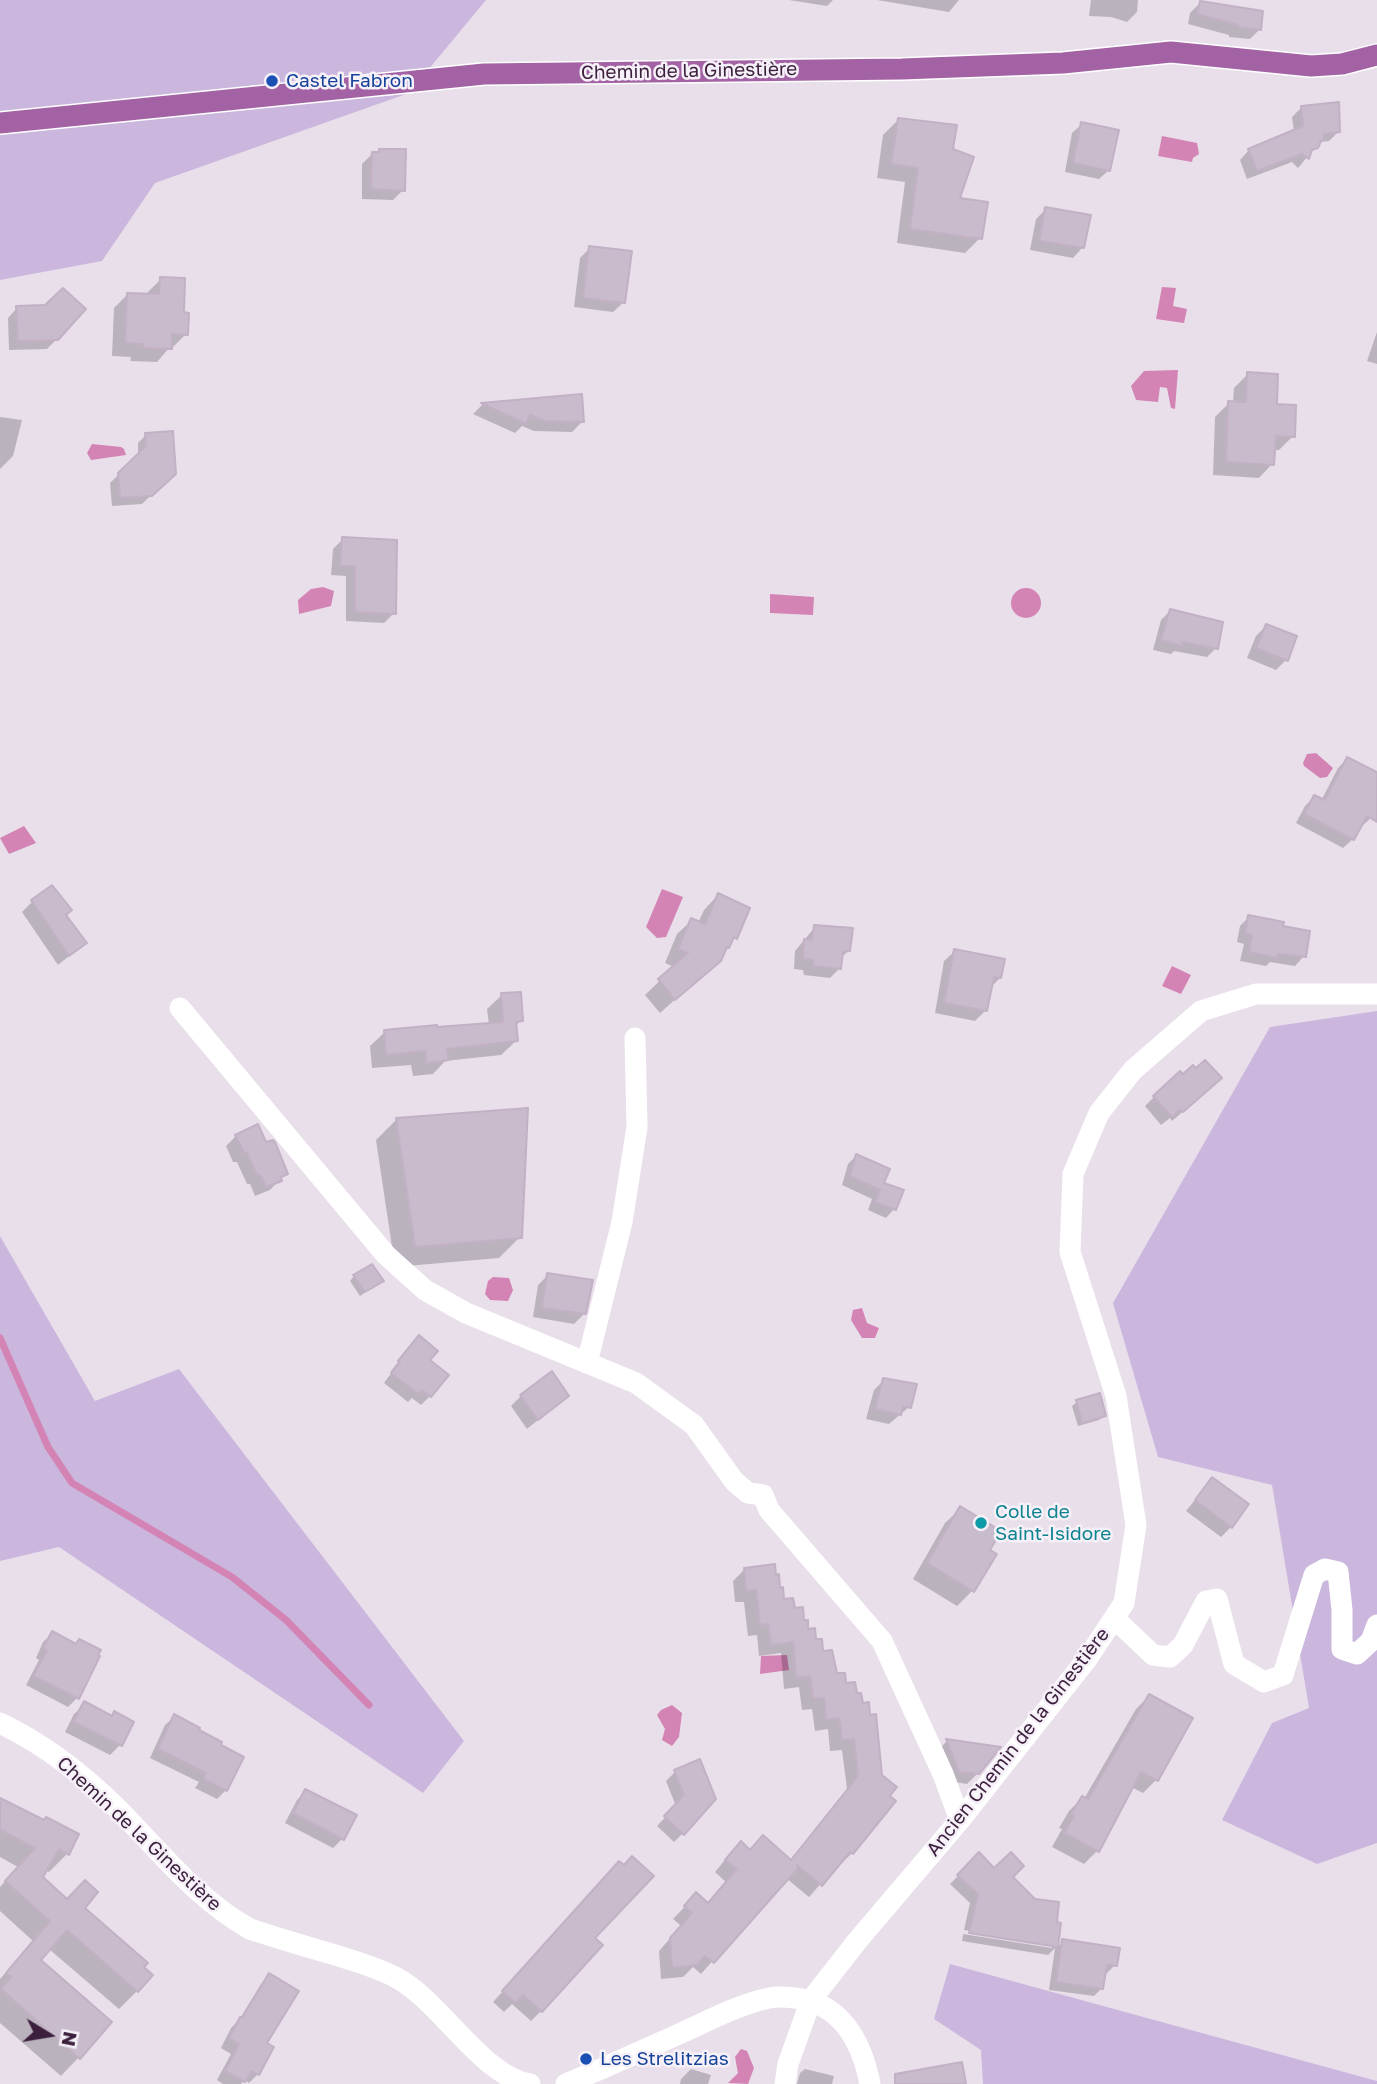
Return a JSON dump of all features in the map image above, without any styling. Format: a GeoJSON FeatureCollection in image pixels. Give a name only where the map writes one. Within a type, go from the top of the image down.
{"type":"FeatureCollection","features":[{"type":"Feature","properties":{"kind":"main road","name":"Chemin de la Ginestière"},"geometry":{"type":"LineString","coordinates":[[0,123],[484,74],[915,68],[1063,63],[1171,52],[1311,66],[1342,64],[1377,55]]}},
{"type":"Feature","properties":{"kind":"street","name":"Ancien Chemin de la Ginestière"},"geometry":{"type":"LineString","coordinates":[[785,2084],[788,2064],[811,2000],[960,1820],[1087,1659],[1124,1603],[1136,1525],[1116,1396],[1070,1252],[1073,1174],[1099,1113],[1133,1070],[1201,1011],[1256,994],[1377,994]]}},
{"type":"Feature","properties":{"kind":"street"},"geometry":{"type":"LineString","coordinates":[[180,1008],[386,1255],[425,1290],[466,1313],[636,1383],[694,1425],[734,1481],[748,1493],[763,1495],[769,1510],[882,1641],[943,1774],[960,1820]]}},
{"type":"Feature","properties":{"kind":"street"},"geometry":{"type":"LineString","coordinates":[[587,1363],[622,1222],[637,1127],[635,1038]]}},
{"type":"Feature","properties":{"kind":"street"},"geometry":{"type":"LineString","coordinates":[[1114,1618],[1153,1655],[1170,1657],[1183,1646],[1206,1601],[1217,1599],[1234,1664],[1264,1682],[1283,1675],[1314,1575],[1325,1569],[1338,1572],[1342,1649],[1357,1654],[1371,1641],[1377,1625]]}},
{"type":"Feature","properties":{"kind":"street","name":"Chemin de la Ginestière"},"geometry":{"type":"LineString","coordinates":[[0,1723],[26,1735],[74,1768],[204,1898],[233,1920],[250,1929],[365,1964],[398,1979],[431,2004],[487,2060],[505,2074],[530,2084]]}},
{"type":"Feature","properties":{"kind":"street"},"geometry":{"type":"LineString","coordinates":[[566,2084],[738,2008],[771,1997],[811,2000],[830,2011],[847,2026],[862,2054],[870,2084]]}},
{"type":"Feature","properties":{"kind":"shaded area"},"geometry":{"type":"Polygon","coordinates":[[[0,0],[486,0],[409,93],[155,183],[102,261],[0,280],[0,0]]]}},
{"type":"Feature","properties":{"kind":"shaded area"},"geometry":{"type":"Polygon","coordinates":[[[1162,136],[1197,143],[1199,154],[1192,162],[1158,156],[1162,136]]]}},
{"type":"Feature","properties":{"kind":"shaded area"},"geometry":{"type":"Polygon","coordinates":[[[1162,287],[1176,288],[1173,306],[1187,309],[1184,323],[1156,319],[1162,287]]]}},
{"type":"Feature","properties":{"kind":"shaded area"},"geometry":{"type":"Polygon","coordinates":[[[1178,370],[1175,409],[1171,408],[1167,388],[1160,387],[1158,402],[1136,400],[1131,386],[1144,371],[1178,370]]]}},
{"type":"Feature","properties":{"kind":"shaded area"},"geometry":{"type":"Polygon","coordinates":[[[92,444],[121,447],[126,455],[91,460],[87,453],[92,444]]]}},
{"type":"Feature","properties":{"kind":"shaded area"},"geometry":{"type":"Polygon","coordinates":[[[323,587],[334,591],[331,606],[299,614],[298,600],[311,589],[323,587]]]}},
{"type":"Feature","properties":{"kind":"shaded area"},"geometry":{"type":"Polygon","coordinates":[[[1026,588],[1032,589],[1040,597],[1040,609],[1032,617],[1026,618],[1020,617],[1012,609],[1011,603],[1012,597],[1020,589],[1026,588]]]}},
{"type":"Feature","properties":{"kind":"shaded area"},"geometry":{"type":"Polygon","coordinates":[[[770,594],[814,597],[813,615],[770,613],[770,594]]]}},
{"type":"Feature","properties":{"kind":"shaded area"},"geometry":{"type":"Polygon","coordinates":[[[1316,753],[1333,768],[1327,777],[1320,778],[1304,766],[1307,754],[1316,753]]]}},
{"type":"Feature","properties":{"kind":"shaded area"},"geometry":{"type":"Polygon","coordinates":[[[24,826],[36,843],[9,854],[0,838],[24,826]]]}},
{"type":"Feature","properties":{"kind":"shaded area"},"geometry":{"type":"Polygon","coordinates":[[[662,889],[683,897],[666,937],[657,938],[646,927],[662,889]]]}},
{"type":"Feature","properties":{"kind":"shaded area"},"geometry":{"type":"Polygon","coordinates":[[[1172,966],[1191,975],[1181,994],[1162,986],[1172,966]]]}},
{"type":"Feature","properties":{"kind":"shaded area"},"geometry":{"type":"Polygon","coordinates":[[[1377,1011],[1377,1843],[1317,1864],[1222,1820],[1272,1723],[1309,1708],[1272,1485],[1158,1457],[1113,1303],[1270,1027],[1377,1011]]]}},
{"type":"Feature","properties":{"kind":"shaded area"},"geometry":{"type":"Polygon","coordinates":[[[0,1236],[95,1401],[179,1369],[464,1741],[423,1793],[59,1547],[0,1561],[0,1236]]]}},
{"type":"Feature","properties":{"kind":"shaded area"},"geometry":{"type":"Polygon","coordinates":[[[493,1277],[509,1278],[513,1290],[508,1301],[490,1300],[485,1294],[488,1281],[493,1277]]]}},
{"type":"Feature","properties":{"kind":"shaded area"},"geometry":{"type":"Polygon","coordinates":[[[862,1308],[867,1323],[879,1328],[875,1338],[862,1338],[851,1320],[853,1310],[862,1308]]]}},
{"type":"Feature","properties":{"kind":"shaded area"},"geometry":{"type":"Polygon","coordinates":[[[787,1655],[789,1670],[760,1674],[761,1656],[787,1655]]]}},
{"type":"Feature","properties":{"kind":"shaded area"},"geometry":{"type":"Polygon","coordinates":[[[672,1705],[682,1713],[679,1737],[672,1746],[662,1740],[665,1729],[657,1715],[672,1705]]]}},
{"type":"Feature","properties":{"kind":"shaded area"},"geometry":{"type":"Polygon","coordinates":[[[950,1964],[1377,2081],[1377,2084],[983,2084],[981,2050],[934,2019],[950,1964]]]}},
{"type":"Feature","properties":{"kind":"shaded area"},"geometry":{"type":"Polygon","coordinates":[[[741,2049],[747,2051],[754,2068],[748,2084],[728,2083],[738,2073],[735,2057],[741,2049]]]}},
{"type":"Feature","properties":{"kind":"building"},"geometry":{"type":"Polygon","coordinates":[[[1200,1],[1263,11],[1261,30],[1239,27],[1197,14],[1200,1]]]}},
{"type":"Feature","properties":{"kind":"building"},"geometry":{"type":"Polygon","coordinates":[[[1339,102],[1340,132],[1324,134],[1324,140],[1318,148],[1312,150],[1309,159],[1302,154],[1257,171],[1248,149],[1303,126],[1301,106],[1339,102]]]}},
{"type":"Feature","properties":{"kind":"building"},"geometry":{"type":"Polygon","coordinates":[[[898,118],[957,125],[953,149],[974,157],[960,198],[988,202],[982,239],[910,229],[918,168],[891,164],[898,118]]]}},
{"type":"Feature","properties":{"kind":"building"},"geometry":{"type":"Polygon","coordinates":[[[1081,122],[1119,130],[1110,171],[1073,163],[1081,122]]]}},
{"type":"Feature","properties":{"kind":"building"},"geometry":{"type":"Polygon","coordinates":[[[379,149],[406,149],[405,191],[371,189],[372,152],[379,152],[379,149]]]}},
{"type":"Feature","properties":{"kind":"building"},"geometry":{"type":"Polygon","coordinates":[[[1045,207],[1091,215],[1084,248],[1039,241],[1045,207]]]}},
{"type":"Feature","properties":{"kind":"building"},"geometry":{"type":"Polygon","coordinates":[[[589,246],[632,251],[625,303],[583,298],[589,246]]]}},
{"type":"Feature","properties":{"kind":"building"},"geometry":{"type":"Polygon","coordinates":[[[160,277],[185,278],[184,312],[189,313],[188,335],[172,334],[172,349],[143,348],[143,344],[125,343],[127,293],[159,294],[160,277]]]}},
{"type":"Feature","properties":{"kind":"building"},"geometry":{"type":"Polygon","coordinates":[[[63,288],[86,309],[58,340],[18,341],[16,306],[45,305],[63,288]]]}},
{"type":"Feature","properties":{"kind":"building"},"geometry":{"type":"Polygon","coordinates":[[[1247,372],[1278,374],[1277,404],[1296,405],[1295,437],[1276,436],[1274,465],[1226,462],[1228,401],[1246,402],[1247,372]]]}},
{"type":"Feature","properties":{"kind":"building"},"geometry":{"type":"Polygon","coordinates":[[[582,394],[584,422],[544,421],[530,415],[526,424],[481,403],[582,394]]]}},
{"type":"Feature","properties":{"kind":"building"},"geometry":{"type":"Polygon","coordinates":[[[173,431],[176,474],[152,496],[120,498],[118,473],[146,446],[145,433],[173,431]]]}},
{"type":"Feature","properties":{"kind":"building"},"geometry":{"type":"Polygon","coordinates":[[[342,537],[397,540],[396,614],[355,612],[355,566],[340,566],[342,537]]]}},
{"type":"Feature","properties":{"kind":"building"},"geometry":{"type":"Polygon","coordinates":[[[1170,609],[1223,622],[1218,649],[1183,642],[1182,646],[1161,640],[1170,609]]]}},
{"type":"Feature","properties":{"kind":"building"},"geometry":{"type":"Polygon","coordinates":[[[1266,624],[1297,636],[1288,661],[1256,648],[1266,624]]]}},
{"type":"Feature","properties":{"kind":"building"},"geometry":{"type":"Polygon","coordinates":[[[1347,757],[1377,772],[1377,822],[1367,816],[1354,840],[1304,814],[1314,795],[1325,800],[1347,757]]]}},
{"type":"Feature","properties":{"kind":"building"},"geometry":{"type":"Polygon","coordinates":[[[52,885],[72,910],[66,915],[87,943],[69,956],[31,900],[52,885]]]}},
{"type":"Feature","properties":{"kind":"building"},"geometry":{"type":"Polygon","coordinates":[[[718,893],[750,908],[737,939],[734,937],[721,961],[675,1000],[658,979],[688,953],[678,949],[691,918],[705,924],[718,893]]]}},
{"type":"Feature","properties":{"kind":"building"},"geometry":{"type":"Polygon","coordinates":[[[1248,915],[1284,922],[1283,926],[1310,931],[1306,957],[1278,954],[1277,958],[1249,952],[1252,935],[1245,933],[1248,915]]]}},
{"type":"Feature","properties":{"kind":"building"},"geometry":{"type":"Polygon","coordinates":[[[814,925],[853,928],[850,951],[843,952],[841,969],[813,966],[813,960],[803,959],[804,939],[812,940],[814,925]]]}},
{"type":"Feature","properties":{"kind":"building"},"geometry":{"type":"Polygon","coordinates":[[[954,949],[1005,959],[1001,978],[994,977],[987,1011],[944,1003],[954,949]]]}},
{"type":"Feature","properties":{"kind":"building"},"geometry":{"type":"Polygon","coordinates":[[[521,992],[523,1021],[516,1022],[518,1041],[447,1049],[449,1060],[427,1063],[425,1051],[386,1055],[384,1030],[503,1022],[501,993],[521,992]]]}},
{"type":"Feature","properties":{"kind":"building"},"geometry":{"type":"Polygon","coordinates":[[[1205,1060],[1222,1078],[1183,1112],[1180,1110],[1172,1117],[1153,1096],[1180,1071],[1183,1074],[1193,1065],[1196,1068],[1205,1060]]]}},
{"type":"Feature","properties":{"kind":"building"},"geometry":{"type":"Polygon","coordinates":[[[528,1108],[522,1238],[415,1247],[396,1118],[528,1108]]]}},
{"type":"Feature","properties":{"kind":"building"},"geometry":{"type":"Polygon","coordinates":[[[258,1124],[266,1142],[275,1142],[288,1174],[281,1177],[282,1181],[266,1187],[235,1135],[258,1124]]]}},
{"type":"Feature","properties":{"kind":"building"},"geometry":{"type":"Polygon","coordinates":[[[856,1154],[890,1169],[884,1183],[904,1190],[896,1210],[875,1202],[880,1190],[850,1176],[856,1154]]]}},
{"type":"Feature","properties":{"kind":"building"},"geometry":{"type":"Polygon","coordinates":[[[372,1264],[384,1281],[365,1292],[353,1275],[372,1264]]]}},
{"type":"Feature","properties":{"kind":"building"},"geometry":{"type":"Polygon","coordinates":[[[547,1273],[593,1280],[586,1314],[542,1308],[547,1273]]]}},
{"type":"Feature","properties":{"kind":"building"},"geometry":{"type":"Polygon","coordinates":[[[419,1335],[438,1351],[430,1360],[449,1375],[431,1397],[422,1390],[418,1394],[391,1373],[419,1335]]]}},
{"type":"Feature","properties":{"kind":"building"},"geometry":{"type":"Polygon","coordinates":[[[552,1371],[569,1396],[538,1420],[520,1395],[552,1371]]]}},
{"type":"Feature","properties":{"kind":"building"},"geometry":{"type":"Polygon","coordinates":[[[883,1378],[917,1384],[911,1408],[903,1406],[901,1415],[875,1409],[883,1378]]]}},
{"type":"Feature","properties":{"kind":"building"},"geometry":{"type":"Polygon","coordinates":[[[1100,1393],[1106,1416],[1082,1423],[1076,1400],[1100,1393]]]}},
{"type":"Feature","properties":{"kind":"building"},"geometry":{"type":"Polygon","coordinates":[[[1212,1477],[1249,1504],[1232,1528],[1195,1500],[1212,1477]]]}},
{"type":"Feature","properties":{"kind":"building"},"geometry":{"type":"Polygon","coordinates":[[[960,1506],[1001,1531],[990,1550],[997,1554],[974,1592],[927,1563],[960,1506]]]}},
{"type":"Feature","properties":{"kind":"building"},"geometry":{"type":"Polygon","coordinates":[[[775,1564],[784,1599],[793,1598],[795,1608],[803,1607],[808,1629],[815,1628],[816,1639],[822,1639],[823,1651],[832,1650],[837,1673],[845,1673],[846,1683],[855,1682],[863,1703],[869,1702],[870,1715],[876,1714],[882,1775],[897,1787],[890,1796],[896,1801],[853,1854],[850,1852],[822,1886],[797,1865],[799,1867],[714,1963],[705,1956],[697,1965],[672,1968],[670,1938],[692,1913],[684,1906],[696,1892],[708,1903],[737,1869],[725,1860],[741,1841],[750,1850],[763,1835],[791,1860],[858,1776],[854,1739],[842,1740],[839,1718],[826,1720],[824,1698],[813,1699],[810,1676],[796,1678],[793,1642],[771,1645],[768,1624],[760,1625],[756,1590],[746,1591],[744,1568],[775,1564]]]}},
{"type":"Feature","properties":{"kind":"building"},"geometry":{"type":"Polygon","coordinates":[[[52,1631],[76,1644],[79,1639],[101,1650],[79,1699],[33,1676],[47,1651],[43,1649],[52,1631]]]}},
{"type":"Feature","properties":{"kind":"building"},"geometry":{"type":"Polygon","coordinates":[[[1149,1694],[1193,1718],[1158,1781],[1141,1772],[1099,1852],[1064,1833],[1082,1796],[1088,1799],[1149,1694]]]}},
{"type":"Feature","properties":{"kind":"building"},"geometry":{"type":"Polygon","coordinates":[[[84,1701],[112,1716],[114,1711],[134,1722],[122,1746],[73,1722],[84,1701]]]}},
{"type":"Feature","properties":{"kind":"building"},"geometry":{"type":"Polygon","coordinates":[[[174,1714],[244,1757],[227,1791],[203,1779],[206,1773],[158,1749],[174,1714]]]}},
{"type":"Feature","properties":{"kind":"building"},"geometry":{"type":"Polygon","coordinates":[[[946,1739],[1001,1747],[979,1774],[959,1772],[946,1739]]]}},
{"type":"Feature","properties":{"kind":"building"},"geometry":{"type":"Polygon","coordinates":[[[700,1759],[716,1799],[684,1835],[664,1816],[684,1795],[674,1770],[700,1759]]]}},
{"type":"Feature","properties":{"kind":"building"},"geometry":{"type":"Polygon","coordinates":[[[305,1789],[357,1815],[344,1840],[293,1813],[305,1789]]]}},
{"type":"Feature","properties":{"kind":"building"},"geometry":{"type":"Polygon","coordinates":[[[0,1798],[79,1834],[69,1855],[59,1849],[43,1877],[67,1899],[85,1880],[98,1892],[85,1908],[148,1963],[144,1967],[153,1975],[138,1992],[67,1930],[41,1960],[112,2022],[80,2059],[1,1989],[11,1977],[6,1973],[50,1921],[5,1881],[35,1848],[0,1830],[0,1798]]]}},
{"type":"Feature","properties":{"kind":"building"},"geometry":{"type":"Polygon","coordinates":[[[979,1852],[994,1868],[1011,1852],[1024,1866],[1013,1877],[1035,1899],[1059,1902],[1057,1922],[1061,1923],[1058,1947],[969,1933],[978,1894],[957,1875],[979,1852]]]}},
{"type":"Feature","properties":{"kind":"building"},"geometry":{"type":"Polygon","coordinates":[[[632,1856],[654,1876],[595,1938],[603,1945],[542,2012],[523,1995],[515,2003],[502,1991],[619,1861],[624,1865],[632,1856]]]}},
{"type":"Feature","properties":{"kind":"building"},"geometry":{"type":"Polygon","coordinates":[[[1062,1939],[1120,1948],[1117,1966],[1107,1965],[1103,1989],[1056,1982],[1062,1939]]]}},
{"type":"Feature","properties":{"kind":"building"},"geometry":{"type":"Polygon","coordinates":[[[269,1973],[299,1991],[267,2043],[274,2047],[259,2075],[252,2071],[245,2082],[225,2071],[239,2044],[229,2038],[269,1973]]]}},
{"type":"Feature","properties":{"kind":"building"},"geometry":{"type":"Polygon","coordinates":[[[962,2062],[966,2084],[895,2084],[895,2074],[962,2062]]]}},
{"type":"Feature","properties":{"kind":"waterway"},"geometry":{"type":"LineString","coordinates":[[0,1338],[48,1447],[72,1483],[232,1577],[286,1620],[369,1705]]}},
{"type":"Feature","properties":{"kind":"place","name":"Castel Fabron"},"geometry":{"type":"Point","coordinates":[272,81]}},
{"type":"Feature","properties":{"kind":"place","name":"Colle de Saint-Isidore"},"geometry":{"type":"Point","coordinates":[981,1523]}},
{"type":"Feature","properties":{"kind":"place","name":"Les Strelitzias"},"geometry":{"type":"Point","coordinates":[586,2059]}}]}
